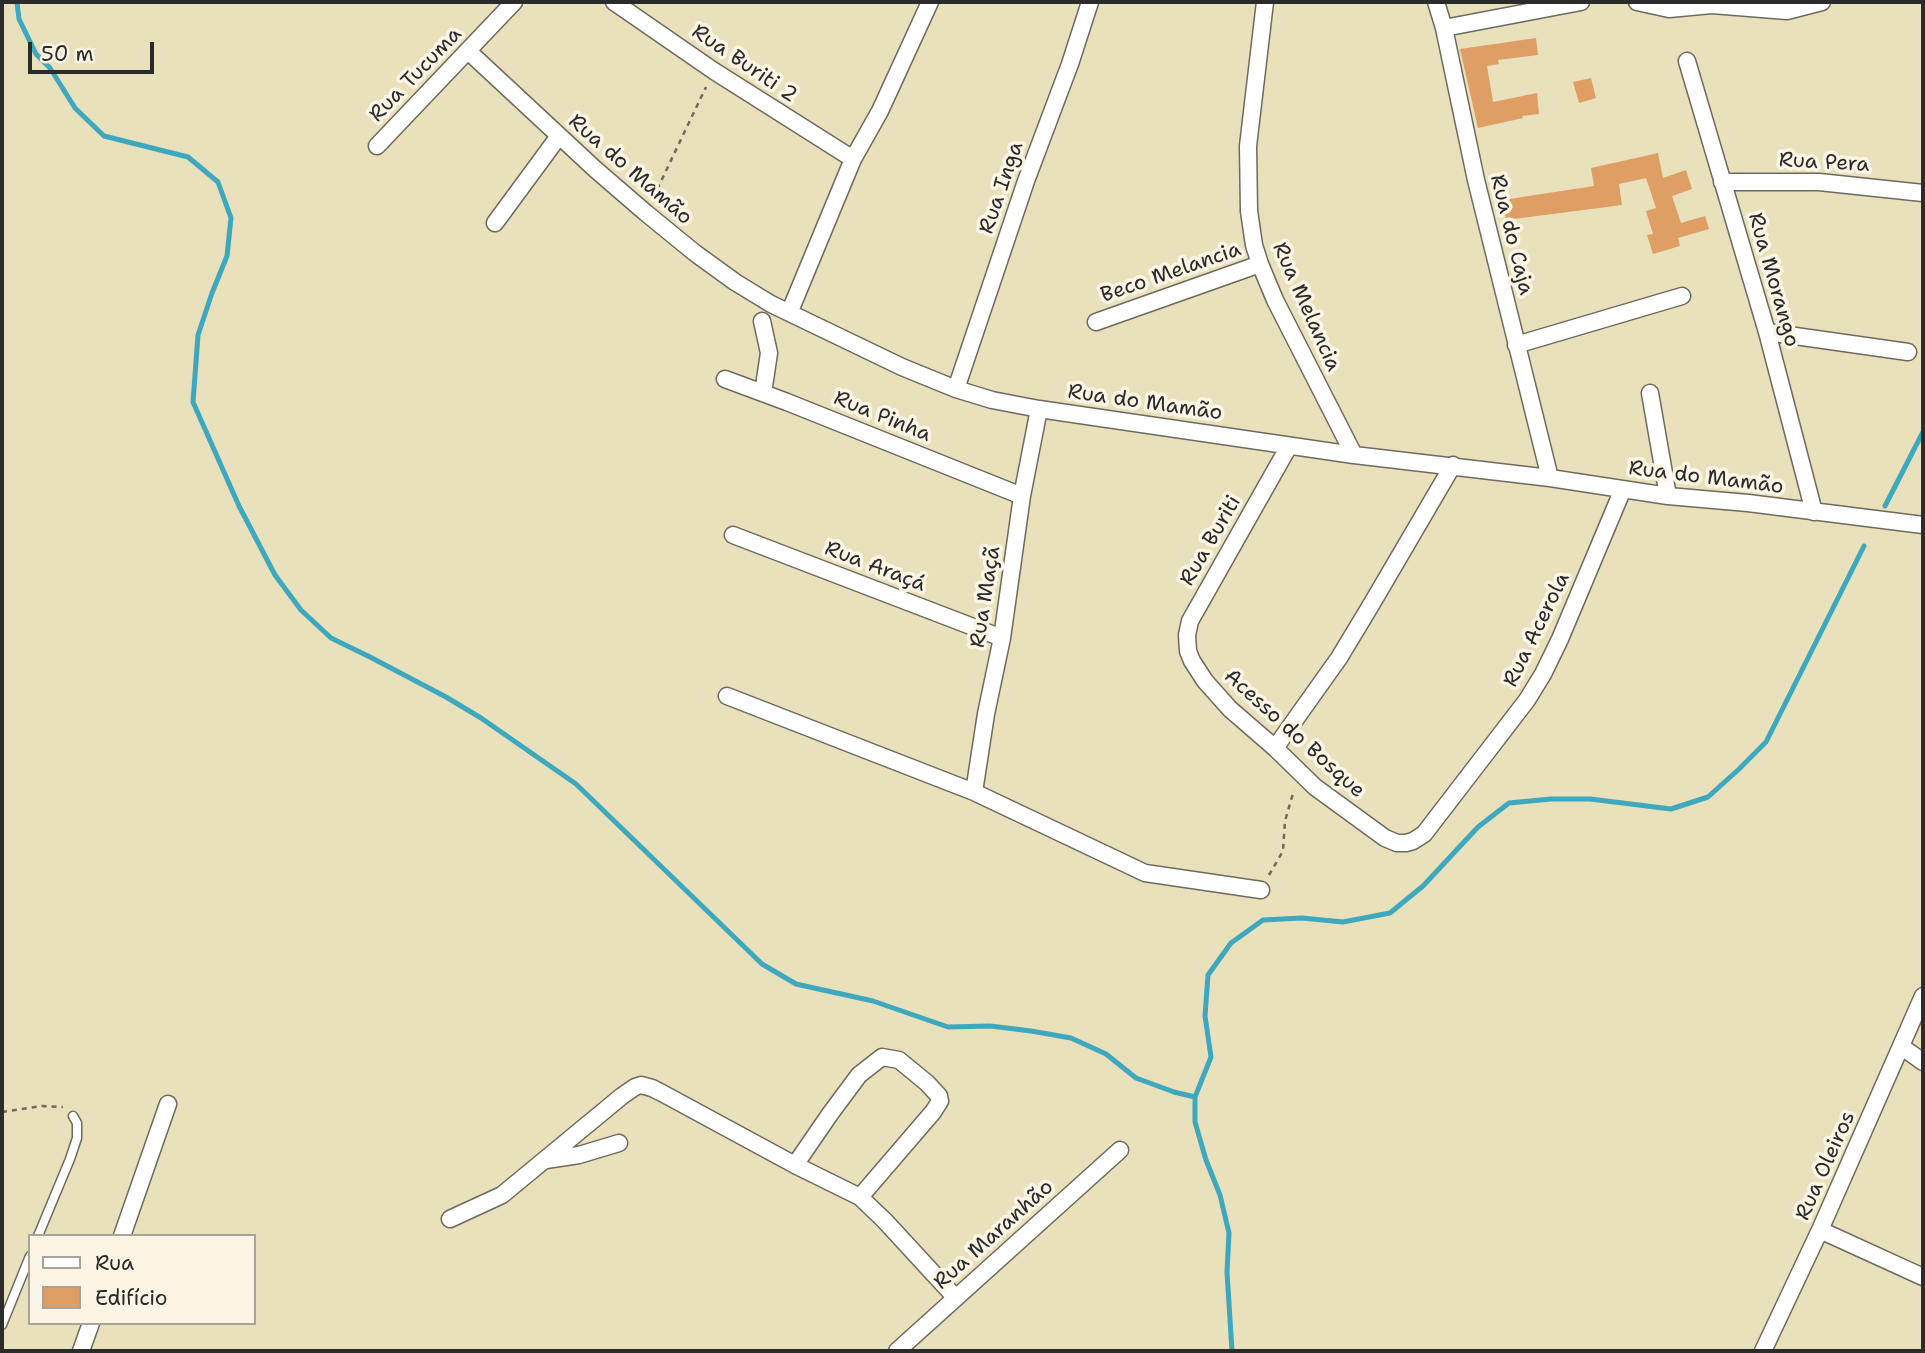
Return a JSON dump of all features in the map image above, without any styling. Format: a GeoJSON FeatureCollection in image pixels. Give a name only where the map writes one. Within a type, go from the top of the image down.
{"type":"FeatureCollection","features":[{"type":"Feature","properties":{"kind":"street","name":"Rua Tucuma"},"geometry":{"type":"LineString","coordinates":[[377,146],[514,2]]}},
{"type":"Feature","properties":{"kind":"street","name":"Rua Buriti 2"},"geometry":{"type":"LineString","coordinates":[[614,2],[714,71],[853,159]]}},
{"type":"Feature","properties":{"kind":"street"},"geometry":{"type":"LineString","coordinates":[[790,311],[853,159],[880,111],[930,2]]}},
{"type":"Feature","properties":{"kind":"street","name":"Rua Inga"},"geometry":{"type":"LineString","coordinates":[[956,389],[1090,2]]}},
{"type":"Feature","properties":{"kind":"street","name":"Rua Melancia"},"geometry":{"type":"LineString","coordinates":[[1265,2],[1248,167],[1249,211],[1254,244],[1275,300],[1354,455]]}},
{"type":"Feature","properties":{"kind":"street","name":"Rua do Caja"},"geometry":{"type":"LineString","coordinates":[[1436,2],[1444,27],[1476,180],[1550,478]]}},
{"type":"Feature","properties":{"kind":"street"},"geometry":{"type":"LineString","coordinates":[[1444,27],[1581,2]]}},
{"type":"Feature","properties":{"kind":"street"},"geometry":{"type":"LineString","coordinates":[[1637,2],[1669,9],[1712,5],[1787,11],[1822,2]]}},
{"type":"Feature","properties":{"kind":"street","name":"Rua do Mamão"},"geometry":{"type":"LineString","coordinates":[[468,51],[646,213],[735,282],[901,368],[956,389],[992,400],[1039,409],[1289,446],[1453,465],[1668,496],[1923,525]]}},
{"type":"Feature","properties":{"kind":"street","name":"Rua Morango"},"geometry":{"type":"LineString","coordinates":[[1687,61],[1767,332],[1814,512]]}},
{"type":"Feature","properties":{"kind":"street"},"geometry":{"type":"LineString","coordinates":[[495,223],[559,136]]}},
{"type":"Feature","properties":{"kind":"street","name":"Rua Pera"},"geometry":{"type":"LineString","coordinates":[[1722,182],[1819,182],[1923,193]]}},
{"type":"Feature","properties":{"kind":"street","name":"Beco Melancia"},"geometry":{"type":"LineString","coordinates":[[1096,322],[1260,264]]}},
{"type":"Feature","properties":{"kind":"street"},"geometry":{"type":"LineString","coordinates":[[1516,345],[1682,296]]}},
{"type":"Feature","properties":{"kind":"street"},"geometry":{"type":"LineString","coordinates":[[762,321],[769,353],[763,393]]}},
{"type":"Feature","properties":{"kind":"street"},"geometry":{"type":"LineString","coordinates":[[1767,332],[1908,352]]}},
{"type":"Feature","properties":{"kind":"street","name":"Rua Pinha"},"geometry":{"type":"LineString","coordinates":[[725,379],[1022,496]]}},
{"type":"Feature","properties":{"kind":"street"},"geometry":{"type":"LineString","coordinates":[[1650,393],[1668,496]]}},
{"type":"Feature","properties":{"kind":"street","name":"Rua Maçã"},"geometry":{"type":"LineString","coordinates":[[974,792],[986,714],[1002,638],[1022,496],[1039,409]]}},
{"type":"Feature","properties":{"kind":"street","name":"Rua Buriti"},"geometry":{"type":"LineString","coordinates":[[1192,661],[1187,635],[1190,621],[1289,446]]}},
{"type":"Feature","properties":{"kind":"street"},"geometry":{"type":"LineString","coordinates":[[1275,748],[1339,658],[1453,465]]}},
{"type":"Feature","properties":{"kind":"street","name":"Rua Acerola"},"geometry":{"type":"LineString","coordinates":[[1413,841],[1424,834],[1528,700],[1560,639],[1623,489]]}},
{"type":"Feature","properties":{"kind":"street","name":"Rua Araçá"},"geometry":{"type":"LineString","coordinates":[[733,535],[1002,638]]}},
{"type":"Feature","properties":{"kind":"street","name":"Acesso do Bosque"},"geometry":{"type":"LineString","coordinates":[[1192,661],[1205,681],[1230,709],[1315,787],[1397,843],[1413,841]]}},
{"type":"Feature","properties":{"kind":"street"},"geometry":{"type":"LineString","coordinates":[[727,696],[974,792],[1146,873],[1261,890]]}},
{"type":"Feature","properties":{"kind":"street","name":"Rua Oleiros"},"geometry":{"type":"LineString","coordinates":[[1763,1351],[1820,1230],[1923,996]]}},
{"type":"Feature","properties":{"kind":"street"},"geometry":{"type":"LineString","coordinates":[[1902,1047],[1923,1062]]}},
{"type":"Feature","properties":{"kind":"street"},"geometry":{"type":"LineString","coordinates":[[795,1165],[859,1075],[882,1058],[899,1060],[927,1083],[940,1101],[860,1197]]}},
{"type":"Feature","properties":{"kind":"street"},"geometry":{"type":"LineString","coordinates":[[450,1219],[502,1195],[622,1096],[641,1086],[662,1093],[860,1197],[955,1297]]}},
{"type":"Feature","properties":{"kind":"street"},"geometry":{"type":"LineString","coordinates":[[123,1234],[168,1104]]}},
{"type":"Feature","properties":{"kind":"street"},"geometry":{"type":"LineString","coordinates":[[544,1161],[579,1155],[619,1143]]}},
{"type":"Feature","properties":{"kind":"street","name":"Rua Maranhão"},"geometry":{"type":"LineString","coordinates":[[897,1351],[1120,1150]]}},
{"type":"Feature","properties":{"kind":"street"},"geometry":{"type":"LineString","coordinates":[[1820,1230],[1923,1277]]}},
{"type":"Feature","properties":{"kind":"street"},"geometry":{"type":"LineString","coordinates":[[81,1351],[90,1325]]}},
{"type":"Feature","properties":{"kind":"lane"},"geometry":{"type":"LineString","coordinates":[[39,1234],[77,1138],[77,1123],[73,1116]]}},
{"type":"Feature","properties":{"kind":"lane"},"geometry":{"type":"LineString","coordinates":[[2,1325],[28,1261]]}},
{"type":"Feature","properties":{"kind":"path"},"geometry":{"type":"LineString","coordinates":[[646,213],[714,71]]}},
{"type":"Feature","properties":{"kind":"path"},"geometry":{"type":"LineString","coordinates":[[1261,890],[1283,851],[1285,821],[1294,790]]}},
{"type":"Feature","properties":{"kind":"path"},"geometry":{"type":"LineString","coordinates":[[2,1112],[42,1106],[65,1108],[73,1116]]}},
{"type":"Feature","properties":{"kind":"building"},"geometry":{"type":"Polygon","coordinates":[[[1536,38],[1538,55],[1498,60],[1499,64],[1487,66],[1493,102],[1537,93],[1539,114],[1478,128],[1460,49],[1536,38]]]}},
{"type":"Feature","properties":{"kind":"building"},"geometry":{"type":"Polygon","coordinates":[[[1591,78],[1596,98],[1579,103],[1573,82],[1591,78]]]}},
{"type":"Feature","properties":{"kind":"building"},"geometry":{"type":"Polygon","coordinates":[[[1658,153],[1663,178],[1686,170],[1692,189],[1672,196],[1681,223],[1705,216],[1709,229],[1678,238],[1680,246],[1653,254],[1647,235],[1653,234],[1646,211],[1656,208],[1646,178],[1619,184],[1622,205],[1506,220],[1503,200],[1594,186],[1591,168],[1658,153]]]}},
{"type":"Feature","properties":{"kind":"waterway"},"geometry":{"type":"LineString","coordinates":[[17,2],[19,19],[36,54],[50,68],[75,108],[104,136],[188,157],[218,182],[231,218],[227,256],[198,335],[193,402],[239,506],[275,575],[301,610],[331,638],[446,697],[576,784],[762,964],[796,984],[873,1001],[948,1027],[990,1026],[1071,1038],[1106,1054],[1136,1078],[1195,1097]]}},
{"type":"Feature","properties":{"kind":"waterway"},"geometry":{"type":"LineString","coordinates":[[1885,506],[1923,432]]}},
{"type":"Feature","properties":{"kind":"waterway"},"geometry":{"type":"LineString","coordinates":[[1232,1351],[1227,1272],[1229,1233],[1220,1195],[1195,1122],[1195,1097],[1211,1057],[1205,1016],[1208,975],[1231,943],[1263,920],[1302,918],[1343,922],[1390,913],[1423,886],[1478,827],[1509,803],[1590,799],[1671,809],[1708,797],[1766,742],[1864,546]]}}]}
